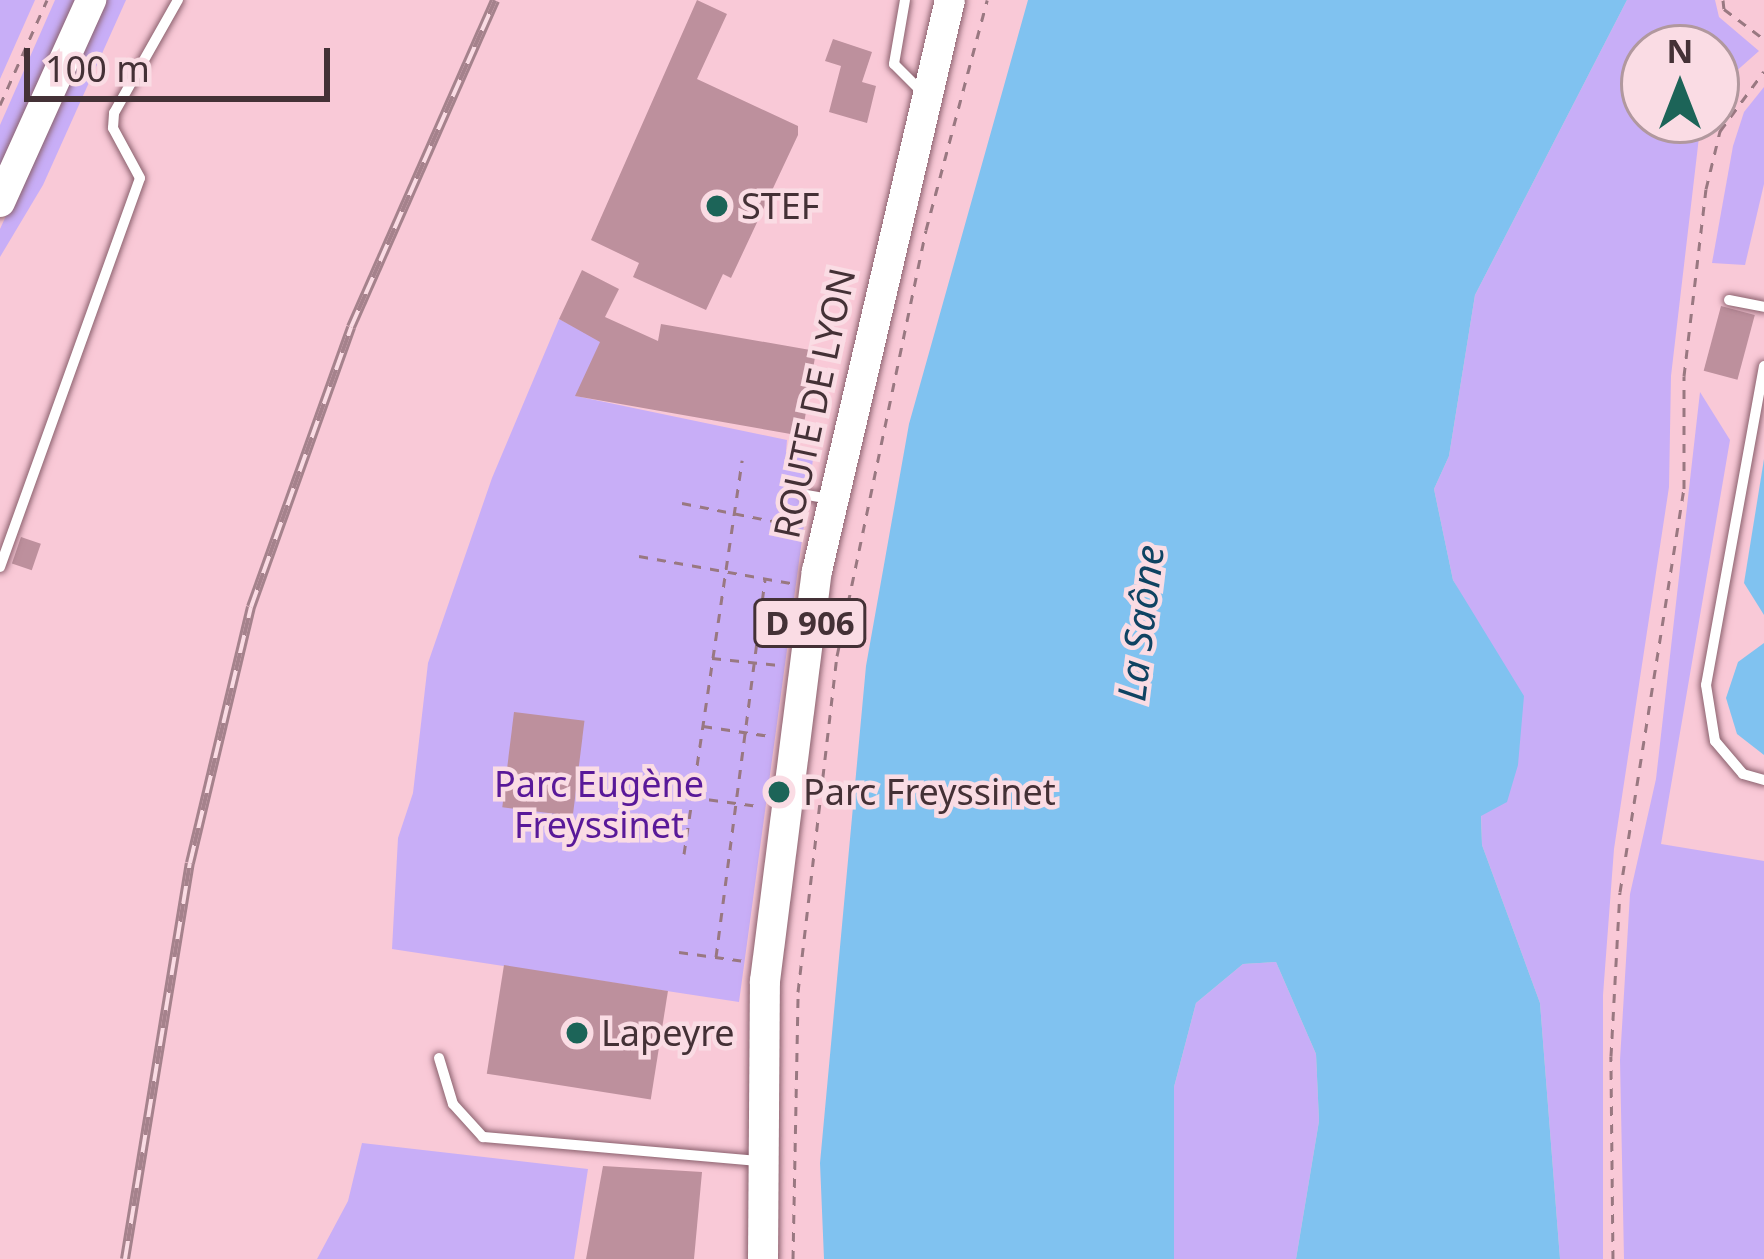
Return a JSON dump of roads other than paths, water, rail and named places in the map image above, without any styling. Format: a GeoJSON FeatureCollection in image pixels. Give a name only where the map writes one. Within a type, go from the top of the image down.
{"type":"FeatureCollection","features":[{"type":"Feature","properties":{"kind":"main road"},"geometry":{"type":"LineString","coordinates":[[0,202],[91,0]]}},
{"type":"Feature","properties":{"kind":"main road","name":"ROUTE DE LYON"},"geometry":{"type":"LineString","coordinates":[[763,1259],[759,1162],[767,961],[819,498],[950,0]]}},
{"type":"Feature","properties":{"kind":"lane"},"geometry":{"type":"LineString","coordinates":[[0,567],[140,178],[113,128],[113,113],[178,0]]}},
{"type":"Feature","properties":{"kind":"lane"},"geometry":{"type":"LineString","coordinates":[[905,0],[891,50],[902,77],[924,94]]}},
{"type":"Feature","properties":{"kind":"lane"},"geometry":{"type":"LineString","coordinates":[[1729,300],[1764,307]]}},
{"type":"Feature","properties":{"kind":"lane"},"geometry":{"type":"LineString","coordinates":[[1764,366],[1706,686],[1715,741],[1743,774],[1764,780]]}},
{"type":"Feature","properties":{"kind":"lane"},"geometry":{"type":"LineString","coordinates":[[439,1058],[453,1104],[483,1137],[759,1162]]}},
{"type":"Feature","properties":{"kind":"water","name":"La Saône"},"geometry":{"type":"Polygon","coordinates":[[[1028,0],[1627,0],[1475,295],[1449,456],[1434,489],[1453,580],[1524,696],[1518,765],[1507,802],[1481,816],[1482,845],[1540,1003],[1560,1259],[1296,1259],[1319,1121],[1316,1054],[1276,962],[1243,964],[1196,1003],[1174,1087],[1174,1259],[824,1259],[820,1163],[866,666],[909,424],[1028,0]]]}},
{"type":"Feature","properties":{"kind":"water"},"geometry":{"type":"Polygon","coordinates":[[[1764,459],[1764,615],[1744,583],[1764,459]]]}},
{"type":"Feature","properties":{"kind":"water"},"geometry":{"type":"Polygon","coordinates":[[[1764,643],[1764,755],[1737,734],[1726,698],[1738,662],[1764,643]]]}},
{"type":"Feature","properties":{"kind":"railway"},"geometry":{"type":"LineString","coordinates":[[125,1259],[190,863],[251,607],[351,327],[495,0]]}},
{"type":"Feature","properties":{"kind":"place","name":"STEF"},"geometry":{"type":"Point","coordinates":[717,206]}},
{"type":"Feature","properties":{"kind":"place","name":"Parc Freyssinet"},"geometry":{"type":"Point","coordinates":[779,792]}},
{"type":"Feature","properties":{"kind":"place","name":"Lapeyre"},"geometry":{"type":"Point","coordinates":[577,1033]}},
{"type":"Feature","properties":{"kind":"park label","name":"Parc Eugène Freyssinet"},"geometry":{"type":"Point","coordinates":[599,804]}}]}
